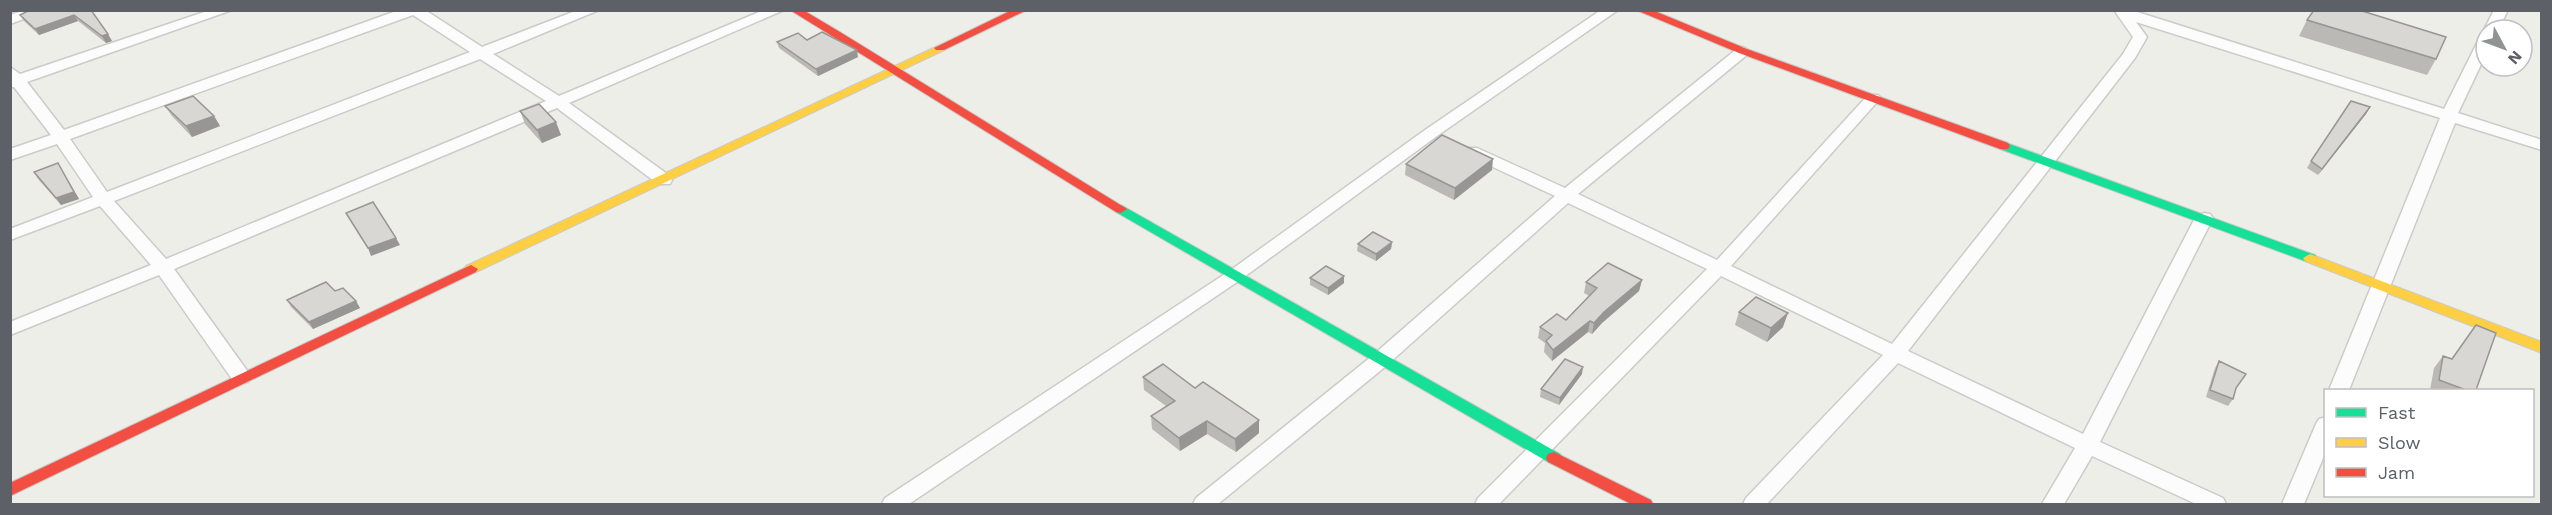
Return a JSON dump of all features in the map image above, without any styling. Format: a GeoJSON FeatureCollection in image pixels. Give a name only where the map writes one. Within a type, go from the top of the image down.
{"type":"FeatureCollection","features":[{"type":"Feature","properties":{"kind":"street"},"geometry":{"type":"LineString","coordinates":[[10,20],[41,10]]}},
{"type":"Feature","properties":{"kind":"street"},"geometry":{"type":"LineString","coordinates":[[225,10],[13,78],[61,137],[103,199],[164,267],[241,377]]}},
{"type":"Feature","properties":{"kind":"street"},"geometry":{"type":"LineString","coordinates":[[10,155],[414,10],[560,103],[664,180]]}},
{"type":"Feature","properties":{"kind":"street"},"geometry":{"type":"LineString","coordinates":[[10,235],[592,10]]}},
{"type":"Feature","properties":{"kind":"street"},"geometry":{"type":"LineString","coordinates":[[10,329],[560,103],[777,10]]}},
{"type":"Feature","properties":{"kind":"street"},"geometry":{"type":"LineString","coordinates":[[795,10],[898,69],[1007,141],[1379,361],[1540,451],[1645,504]]}},
{"type":"Feature","properties":{"kind":"street"},"geometry":{"type":"LineString","coordinates":[[10,490],[241,377],[1022,10]]}},
{"type":"Feature","properties":{"kind":"street"},"geometry":{"type":"LineString","coordinates":[[893,504],[1234,276],[1431,133],[1611,10]]}},
{"type":"Feature","properties":{"kind":"street"},"geometry":{"type":"LineString","coordinates":[[1641,10],[1743,51],[2204,218],[2541,348]]}},
{"type":"Feature","properties":{"kind":"street"},"geometry":{"type":"LineString","coordinates":[[2121,11],[2450,114],[2541,145]]}},
{"type":"Feature","properties":{"kind":"street"},"geometry":{"type":"LineString","coordinates":[[1754,504],[1895,354],[2130,55],[2140,37],[2121,11]]}},
{"type":"Feature","properties":{"kind":"street"},"geometry":{"type":"LineString","coordinates":[[1204,504],[1379,361],[1568,195],[1743,51]]}},
{"type":"Feature","properties":{"kind":"street"},"geometry":{"type":"LineString","coordinates":[[2339,389],[2382,288],[2450,114],[2474,64]]}},
{"type":"Feature","properties":{"kind":"street"},"geometry":{"type":"LineString","coordinates":[[1486,504],[1720,267],[1873,98]]}},
{"type":"Feature","properties":{"kind":"street"},"geometry":{"type":"LineString","coordinates":[[1431,133],[1568,195],[2087,446],[2215,504]]}},
{"type":"Feature","properties":{"kind":"street"},"geometry":{"type":"LineString","coordinates":[[2053,504],[2087,446],[2204,218]]}},
{"type":"Feature","properties":{"kind":"street"},"geometry":{"type":"LineString","coordinates":[[2293,504],[2324,426]]}},
{"type":"Feature","properties":{"kind":"building"},"geometry":{"type":"Polygon","coordinates":[[[30,10],[91,10],[108,34],[102,36],[74,15],[35,29],[20,15],[30,10]]]}},
{"type":"Feature","properties":{"kind":"building"},"geometry":{"type":"Polygon","coordinates":[[[2314,10],[2359,10],[2446,37],[2436,59],[2307,20],[2314,10]]]}},
{"type":"Feature","properties":{"kind":"building"},"geometry":{"type":"Polygon","coordinates":[[[822,32],[857,50],[816,69],[777,42],[798,33],[807,40],[822,32]]]}},
{"type":"Feature","properties":{"kind":"building"},"geometry":{"type":"Polygon","coordinates":[[[193,96],[214,116],[186,126],[165,106],[193,96]]]}},
{"type":"Feature","properties":{"kind":"building"},"geometry":{"type":"Polygon","coordinates":[[[2351,101],[2370,107],[2322,169],[2311,161],[2351,101]]]}},
{"type":"Feature","properties":{"kind":"building"},"geometry":{"type":"Polygon","coordinates":[[[539,104],[556,122],[537,130],[520,111],[539,104]]]}},
{"type":"Feature","properties":{"kind":"building"},"geometry":{"type":"Polygon","coordinates":[[[1442,135],[1493,159],[1455,188],[1406,164],[1442,135]]]}},
{"type":"Feature","properties":{"kind":"building"},"geometry":{"type":"Polygon","coordinates":[[[58,163],[74,192],[56,198],[34,172],[58,163]]]}},
{"type":"Feature","properties":{"kind":"building"},"geometry":{"type":"Polygon","coordinates":[[[373,202],[396,238],[368,248],[346,213],[373,202]]]}},
{"type":"Feature","properties":{"kind":"building"},"geometry":{"type":"Polygon","coordinates":[[[1373,232],[1392,242],[1376,254],[1358,244],[1373,232]]]}},
{"type":"Feature","properties":{"kind":"building"},"geometry":{"type":"Polygon","coordinates":[[[1608,263],[1642,280],[1594,323],[1590,321],[1553,350],[1546,341],[1552,335],[1540,327],[1557,314],[1566,320],[1597,288],[1586,282],[1608,263]]]}},
{"type":"Feature","properties":{"kind":"building"},"geometry":{"type":"Polygon","coordinates":[[[1326,266],[1344,276],[1328,288],[1310,278],[1326,266]]]}},
{"type":"Feature","properties":{"kind":"building"},"geometry":{"type":"Polygon","coordinates":[[[326,282],[335,291],[343,288],[356,301],[309,322],[287,300],[326,282]]]}},
{"type":"Feature","properties":{"kind":"building"},"geometry":{"type":"Polygon","coordinates":[[[1756,297],[1788,313],[1771,328],[1739,312],[1756,297]]]}},
{"type":"Feature","properties":{"kind":"building"},"geometry":{"type":"Polygon","coordinates":[[[2476,325],[2496,333],[2476,389],[2463,389],[2439,380],[2443,356],[2452,359],[2476,325]]]}},
{"type":"Feature","properties":{"kind":"building"},"geometry":{"type":"Polygon","coordinates":[[[1565,359],[1583,367],[1560,398],[1541,389],[1565,359]]]}},
{"type":"Feature","properties":{"kind":"building"},"geometry":{"type":"Polygon","coordinates":[[[2219,361],[2246,374],[2236,388],[2233,399],[2210,390],[2219,361]]]}},
{"type":"Feature","properties":{"kind":"building"},"geometry":{"type":"Polygon","coordinates":[[[1163,364],[1195,388],[1203,382],[1259,420],[1235,439],[1207,421],[1179,438],[1151,416],[1175,401],[1143,377],[1163,364]]]}},
{"type":"Feature","properties":{"kind":"traffic: fast"},"geometry":{"type":"LineString","coordinates":[[2004,146],[2310,258]]}},
{"type":"Feature","properties":{"kind":"traffic: fast"},"geometry":{"type":"LineString","coordinates":[[1121,209],[1554,458]]}},
{"type":"Feature","properties":{"kind":"traffic: slow"},"geometry":{"type":"LineString","coordinates":[[471,269],[940,48]]}},
{"type":"Feature","properties":{"kind":"traffic: slow"},"geometry":{"type":"LineString","coordinates":[[2310,258],[2542,348]]}},
{"type":"Feature","properties":{"kind":"traffic: jam"},"geometry":{"type":"LineString","coordinates":[[795,10],[1121,209]]}},
{"type":"Feature","properties":{"kind":"traffic: jam"},"geometry":{"type":"LineString","coordinates":[[940,48],[1022,10]]}},
{"type":"Feature","properties":{"kind":"traffic: jam"},"geometry":{"type":"LineString","coordinates":[[1641,10],[1743,51],[2004,146]]}},
{"type":"Feature","properties":{"kind":"traffic: jam"},"geometry":{"type":"LineString","coordinates":[[10,490],[471,269]]}},
{"type":"Feature","properties":{"kind":"traffic: jam"},"geometry":{"type":"LineString","coordinates":[[1554,458],[1645,504]]}}]}
